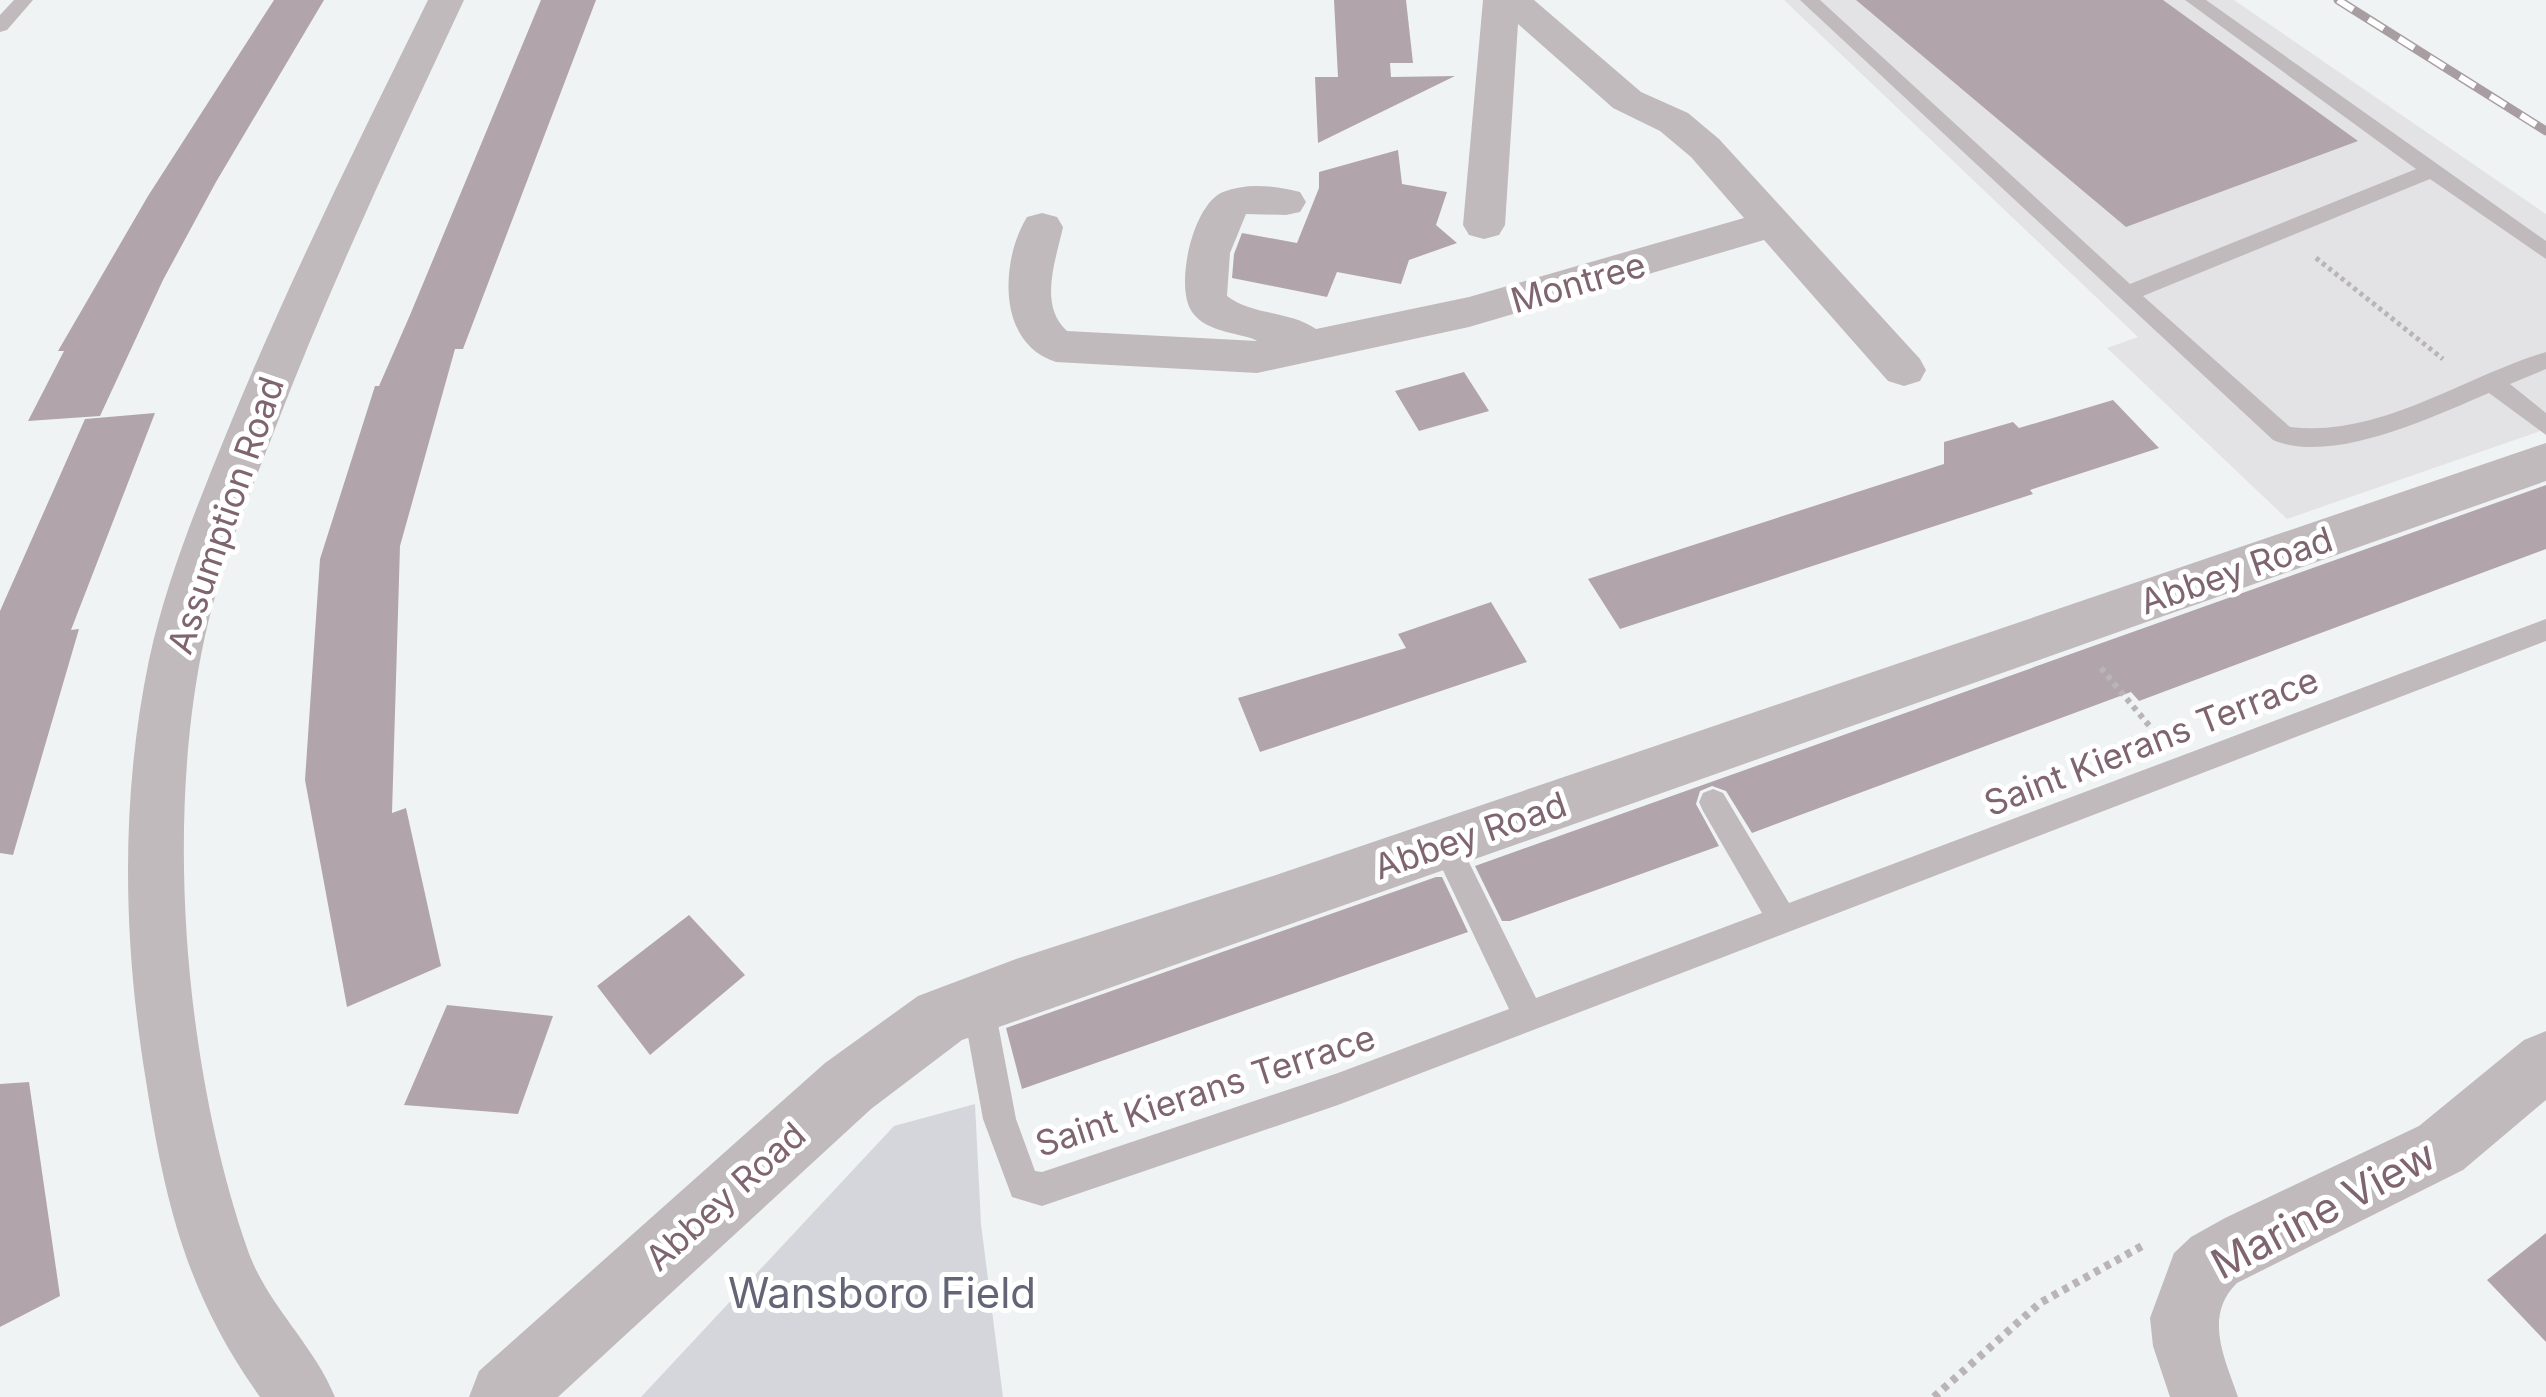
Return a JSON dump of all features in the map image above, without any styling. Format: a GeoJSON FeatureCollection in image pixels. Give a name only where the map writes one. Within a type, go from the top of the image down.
{"type":"FeatureCollection","features":[{"type":"Feature","properties":{"kind":"street","name":"Assumption Road"},"geometry":{"type":"LineString","coordinates":[[301,1397],[236,1302],[204,1210],[180,1103],[157,936],[158,801],[166,716],[174,662],[200,572],[286,340],[446,0]]}},
{"type":"Feature","properties":{"kind":"street"},"geometry":{"type":"LineString","coordinates":[[1484,225],[1501,0]]}},
{"type":"Feature","properties":{"kind":"street"},"geometry":{"type":"LineString","coordinates":[[1512,0],[1627,100],[1686,131],[1732,174],[1904,370]]}},
{"type":"Feature","properties":{"kind":"street"},"geometry":{"type":"LineString","coordinates":[[1286,202],[1253,199],[1237,201],[1228,208],[1219,222],[1202,289],[1206,302],[1215,310],[1237,320],[1288,331],[1310,347]]}},
{"type":"Feature","properties":{"kind":"street","name":"Montree"},"geometry":{"type":"LineString","coordinates":[[1042,227],[1027,303],[1037,328],[1061,348],[1238,358],[1380,334],[1590,280],[1774,223]]}},
{"type":"Feature","properties":{"kind":"street","name":"Abbey Road"},"geometry":{"type":"LineString","coordinates":[[505,1397],[848,1086],[940,1018],[2546,462]]}},
{"type":"Feature","properties":{"kind":"street","name":"Marine View"},"geometry":{"type":"LineString","coordinates":[[2204,1397],[2187,1346],[2184,1318],[2197,1276],[2214,1260],[2248,1241],[2441,1148],[2546,1061]]}},
{"type":"Feature","properties":{"kind":"lane"},"geometry":{"type":"LineString","coordinates":[[0,26],[24,0]]}},
{"type":"Feature","properties":{"kind":"lane"},"geometry":{"type":"LineString","coordinates":[[1809,0],[2286,436],[2326,438],[2373,426],[2546,360]]}},
{"type":"Feature","properties":{"kind":"lane"},"geometry":{"type":"LineString","coordinates":[[2194,0],[2546,252]]}},
{"type":"Feature","properties":{"kind":"lane"},"geometry":{"type":"LineString","coordinates":[[2127,294],[2434,170]]}},
{"type":"Feature","properties":{"kind":"lane"},"geometry":{"type":"LineString","coordinates":[[2490,381],[2546,426]]}},
{"type":"Feature","properties":{"kind":"lane","name":"Saint Kierans Terrace"},"geometry":{"type":"LineString","coordinates":[[978,1003],[994,1102],[1014,1164],[1024,1185],[1042,1189],[1338,1089],[2546,630]]}},
{"type":"Feature","properties":{"kind":"lane"},"geometry":{"type":"LineString","coordinates":[[1713,802],[1782,919]]}},
{"type":"Feature","properties":{"kind":"lane"},"geometry":{"type":"LineString","coordinates":[[1446,843],[1528,1015]]}},
{"type":"Feature","properties":{"kind":"path"},"geometry":{"type":"LineString","coordinates":[[2282,231],[2451,366],[2463,392]]}},
{"type":"Feature","properties":{"kind":"path"},"geometry":{"type":"LineString","coordinates":[[2068,628],[2184,768]]}},
{"type":"Feature","properties":{"kind":"shaded area"},"geometry":{"type":"Polygon","coordinates":[[[1784,0],[2234,0],[2546,214],[2546,429],[2287,519],[2107,348],[2138,337],[1784,0]]]}},
{"type":"Feature","properties":{"kind":"green space","name":"Wansboro Field"},"geometry":{"type":"Polygon","coordinates":[[[975,1104],[981,1224],[1003,1397],[641,1397],[894,1126],[975,1104]]]}},
{"type":"Feature","properties":{"kind":"building"},"geometry":{"type":"Polygon","coordinates":[[[274,0],[324,0],[163,280],[100,416],[28,421],[64,351],[58,351],[148,196],[274,0]]]}},
{"type":"Feature","properties":{"kind":"building"},"geometry":{"type":"Polygon","coordinates":[[[541,0],[596,0],[463,349],[455,349],[400,546],[392,813],[406,808],[441,966],[347,1007],[305,780],[320,559],[375,386],[379,386],[410,315],[541,0]]]}},
{"type":"Feature","properties":{"kind":"building"},"geometry":{"type":"Polygon","coordinates":[[[1334,0],[1406,0],[1413,63],[1390,63],[1391,77],[1455,76],[1318,143],[1315,77],[1338,77],[1334,0]]]}},
{"type":"Feature","properties":{"kind":"building"},"geometry":{"type":"Polygon","coordinates":[[[1856,0],[2163,0],[2358,141],[2126,227],[1856,0]]]}},
{"type":"Feature","properties":{"kind":"building"},"geometry":{"type":"Polygon","coordinates":[[[1398,150],[1402,184],[1447,192],[1436,225],[1457,243],[1409,260],[1401,284],[1337,272],[1327,297],[1232,278],[1234,254],[1242,233],[1297,243],[1319,188],[1319,172],[1398,150]]]}},
{"type":"Feature","properties":{"kind":"building"},"geometry":{"type":"Polygon","coordinates":[[[1464,372],[1489,411],[1419,431],[1395,391],[1464,372]]]}},
{"type":"Feature","properties":{"kind":"building"},"geometry":{"type":"Polygon","coordinates":[[[2113,400],[2159,448],[2030,490],[2033,494],[1620,629],[1588,579],[1944,464],[1944,442],[2013,422],[2019,428],[2113,400]]]}},
{"type":"Feature","properties":{"kind":"building"},"geometry":{"type":"Polygon","coordinates":[[[155,413],[71,630],[79,629],[13,855],[0,853],[0,611],[85,419],[155,413]]]}},
{"type":"Feature","properties":{"kind":"building"},"geometry":{"type":"Polygon","coordinates":[[[2546,485],[2546,549],[2139,701],[2131,692],[1752,833],[1726,791],[1712,786],[1700,791],[1696,804],[1719,846],[1510,921],[1502,921],[1475,866],[2546,485]]]}},
{"type":"Feature","properties":{"kind":"building"},"geometry":{"type":"Polygon","coordinates":[[[1491,602],[1527,662],[1260,752],[1238,698],[1406,648],[1398,634],[1491,602]]]}},
{"type":"Feature","properties":{"kind":"building"},"geometry":{"type":"Polygon","coordinates":[[[1442,877],[1468,932],[1022,1089],[1006,1028],[1442,877]]]}},
{"type":"Feature","properties":{"kind":"building"},"geometry":{"type":"Polygon","coordinates":[[[689,915],[745,975],[650,1055],[597,986],[689,915]]]}},
{"type":"Feature","properties":{"kind":"building"},"geometry":{"type":"Polygon","coordinates":[[[447,1005],[553,1016],[518,1114],[404,1105],[447,1005]]]}},
{"type":"Feature","properties":{"kind":"building"},"geometry":{"type":"Polygon","coordinates":[[[29,1082],[60,1296],[0,1327],[0,1084],[29,1082]]]}},
{"type":"Feature","properties":{"kind":"building"},"geometry":{"type":"Polygon","coordinates":[[[2546,1233],[2546,1342],[2487,1280],[2546,1233]]]}},
{"type":"Feature","properties":{"kind":"railway"},"geometry":{"type":"LineString","coordinates":[[2338,0],[2546,131]]}}]}
